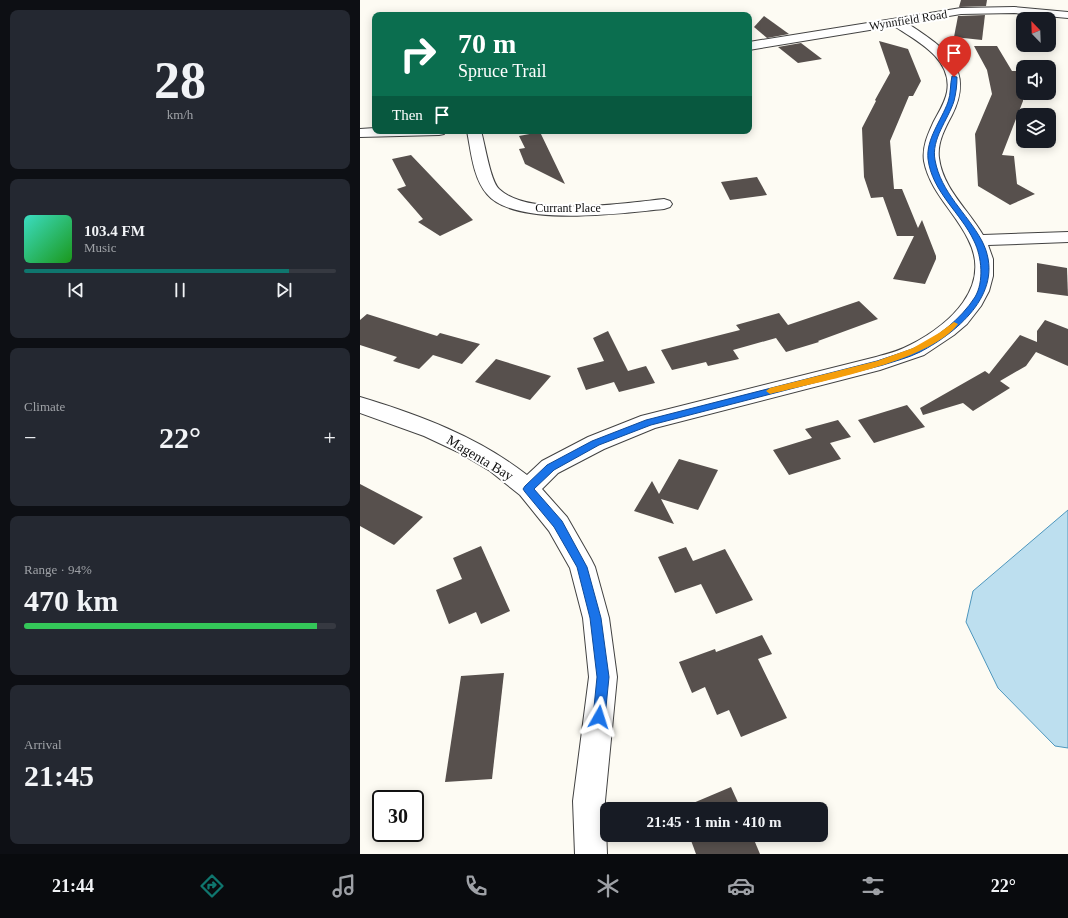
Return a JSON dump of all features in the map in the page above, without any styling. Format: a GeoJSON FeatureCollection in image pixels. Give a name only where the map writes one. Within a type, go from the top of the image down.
{"type":"FeatureCollection","features":[{"type":"Feature","properties":{"kind":"street","name":"Wynnfield Road"},"geometry":{"type":"LineString","coordinates":[[752,46],[961,11],[987,10],[1041,12],[1068,15]]}},
{"type":"Feature","properties":{"kind":"street"},"geometry":{"type":"LineString","coordinates":[[528,489],[550,467],[596,443],[649,422],[880,363],[916,350],[942,335],[964,316],[979,296],[985,275],[983,253],[978,240],[946,194],[936,176],[931,159],[932,143],[951,102],[954,90],[954,77],[949,65],[940,54],[895,22]]}},
{"type":"Feature","properties":{"kind":"street"},"geometry":{"type":"LineString","coordinates":[[360,134],[372,134]]}},
{"type":"Feature","properties":{"kind":"street","name":"Currant Place"},"geometry":{"type":"LineString","coordinates":[[475,134],[488,184],[493,192],[503,201],[520,207],[544,210],[664,204]]}},
{"type":"Feature","properties":{"kind":"street"},"geometry":{"type":"LineString","coordinates":[[978,240],[1068,237]]}},
{"type":"Feature","properties":{"kind":"street","name":"Magenta Bay"},"geometry":{"type":"LineString","coordinates":[[360,405],[432,430],[466,446],[498,466],[528,489],[558,524],[582,567],[596,618],[603,677],[589,801],[590,854]]}},
{"type":"Feature","properties":{"kind":"water"},"geometry":{"type":"Polygon","coordinates":[[[1068,510],[1068,748],[1055,746],[998,688],[966,622],[973,591],[1068,510]]]}},
{"type":"Feature","properties":{"kind":"building"},"geometry":{"type":"Polygon","coordinates":[[[961,0],[987,0],[986,6],[959,7],[961,0]]]}},
{"type":"Feature","properties":{"kind":"building"},"geometry":{"type":"Polygon","coordinates":[[[985,15],[982,40],[954,37],[958,16],[985,15]]]}},
{"type":"Feature","properties":{"kind":"building"},"geometry":{"type":"Polygon","coordinates":[[[764,16],[789,34],[767,38],[754,27],[764,16]]]}},
{"type":"Feature","properties":{"kind":"building"},"geometry":{"type":"Polygon","coordinates":[[[879,41],[908,49],[921,81],[913,96],[909,96],[890,141],[894,189],[902,189],[918,228],[922,220],[936,256],[925,284],[893,279],[914,236],[897,236],[883,197],[871,198],[864,177],[862,128],[890,73],[879,41]]]}},
{"type":"Feature","properties":{"kind":"building"},"geometry":{"type":"Polygon","coordinates":[[[801,43],[822,59],[798,63],[778,47],[801,43]]]}},
{"type":"Feature","properties":{"kind":"building"},"geometry":{"type":"Polygon","coordinates":[[[974,46],[997,46],[1012,71],[1016,71],[1016,100],[1023,100],[1020,108],[1016,108],[1016,119],[1002,155],[1014,156],[1017,184],[1035,194],[1010,205],[978,186],[975,134],[992,94],[987,70],[974,46]]]}},
{"type":"Feature","properties":{"kind":"building"},"geometry":{"type":"Polygon","coordinates":[[[541,134],[565,184],[525,164],[519,149],[525,148],[519,136],[541,134]]]}},
{"type":"Feature","properties":{"kind":"building"},"geometry":{"type":"Polygon","coordinates":[[[411,155],[473,220],[440,236],[418,222],[423,219],[397,189],[406,186],[392,159],[411,155]]]}},
{"type":"Feature","properties":{"kind":"building"},"geometry":{"type":"Polygon","coordinates":[[[757,177],[767,195],[730,200],[721,182],[757,177]]]}},
{"type":"Feature","properties":{"kind":"building"},"geometry":{"type":"Polygon","coordinates":[[[1037,263],[1067,268],[1068,296],[1037,292],[1037,263]]]}},
{"type":"Feature","properties":{"kind":"building"},"geometry":{"type":"Polygon","coordinates":[[[859,301],[878,319],[818,341],[819,342],[786,352],[776,338],[733,350],[739,359],[708,366],[706,362],[672,370],[661,350],[740,330],[736,325],[779,313],[788,325],[859,301]]]}},
{"type":"Feature","properties":{"kind":"building"},"geometry":{"type":"Polygon","coordinates":[[[367,314],[437,336],[440,333],[480,344],[462,364],[433,355],[419,369],[393,361],[397,357],[360,345],[360,320],[367,314]]]}},
{"type":"Feature","properties":{"kind":"building"},"geometry":{"type":"Polygon","coordinates":[[[1045,320],[1068,329],[1068,366],[1036,352],[1026,366],[1000,381],[1010,388],[973,411],[963,403],[923,415],[920,408],[985,371],[989,374],[1020,335],[1037,342],[1037,331],[1045,320]]]}},
{"type":"Feature","properties":{"kind":"building"},"geometry":{"type":"Polygon","coordinates":[[[608,331],[628,371],[646,366],[655,383],[619,392],[614,382],[586,390],[577,368],[604,361],[593,338],[608,331]]]}},
{"type":"Feature","properties":{"kind":"building"},"geometry":{"type":"Polygon","coordinates":[[[496,359],[551,376],[530,400],[475,382],[496,359]]]}},
{"type":"Feature","properties":{"kind":"building"},"geometry":{"type":"Polygon","coordinates":[[[907,405],[925,427],[874,443],[858,420],[907,405]]]}},
{"type":"Feature","properties":{"kind":"building"},"geometry":{"type":"Polygon","coordinates":[[[838,420],[851,437],[830,443],[841,459],[789,475],[773,450],[812,438],[805,429],[838,420]]]}},
{"type":"Feature","properties":{"kind":"building"},"geometry":{"type":"Polygon","coordinates":[[[679,459],[718,470],[698,510],[661,499],[674,524],[634,511],[652,481],[659,494],[679,459]]]}},
{"type":"Feature","properties":{"kind":"building"},"geometry":{"type":"Polygon","coordinates":[[[360,484],[423,517],[394,545],[360,526],[360,484]]]}},
{"type":"Feature","properties":{"kind":"building"},"geometry":{"type":"Polygon","coordinates":[[[481,546],[510,611],[481,624],[476,612],[449,624],[436,590],[462,579],[453,558],[481,546]]]}},
{"type":"Feature","properties":{"kind":"building"},"geometry":{"type":"Polygon","coordinates":[[[686,547],[693,561],[725,549],[753,600],[716,614],[701,584],[675,593],[658,557],[686,547]]]}},
{"type":"Feature","properties":{"kind":"building"},"geometry":{"type":"Polygon","coordinates":[[[762,635],[772,654],[758,659],[787,718],[741,737],[729,710],[717,715],[705,687],[692,693],[679,662],[715,649],[716,652],[762,635]]]}},
{"type":"Feature","properties":{"kind":"building"},"geometry":{"type":"Polygon","coordinates":[[[504,673],[492,779],[445,782],[461,676],[504,673]]]}},
{"type":"Feature","properties":{"kind":"building"},"geometry":{"type":"Polygon","coordinates":[[[731,787],[738,802],[696,802],[731,787]]]}},
{"type":"Feature","properties":{"kind":"building"},"geometry":{"type":"Polygon","coordinates":[[[692,842],[755,842],[760,854],[696,854],[692,842]]]}},
{"type":"Feature","properties":{"kind":"slow traffic"},"geometry":{"type":"LineString","coordinates":[[770,391],[880,363],[916,350],[942,335],[954,324]]}},
{"type":"Feature","properties":{"kind":"route"},"geometry":{"type":"LineString","coordinates":[[599,717],[603,677],[596,618],[582,567],[558,524],[528,489],[550,467],[596,443],[649,422],[880,363],[916,350],[942,335],[964,316],[979,296],[985,275],[983,253],[978,240],[946,194],[936,176],[931,159],[932,143],[951,102],[954,90],[954,77]]}}]}
